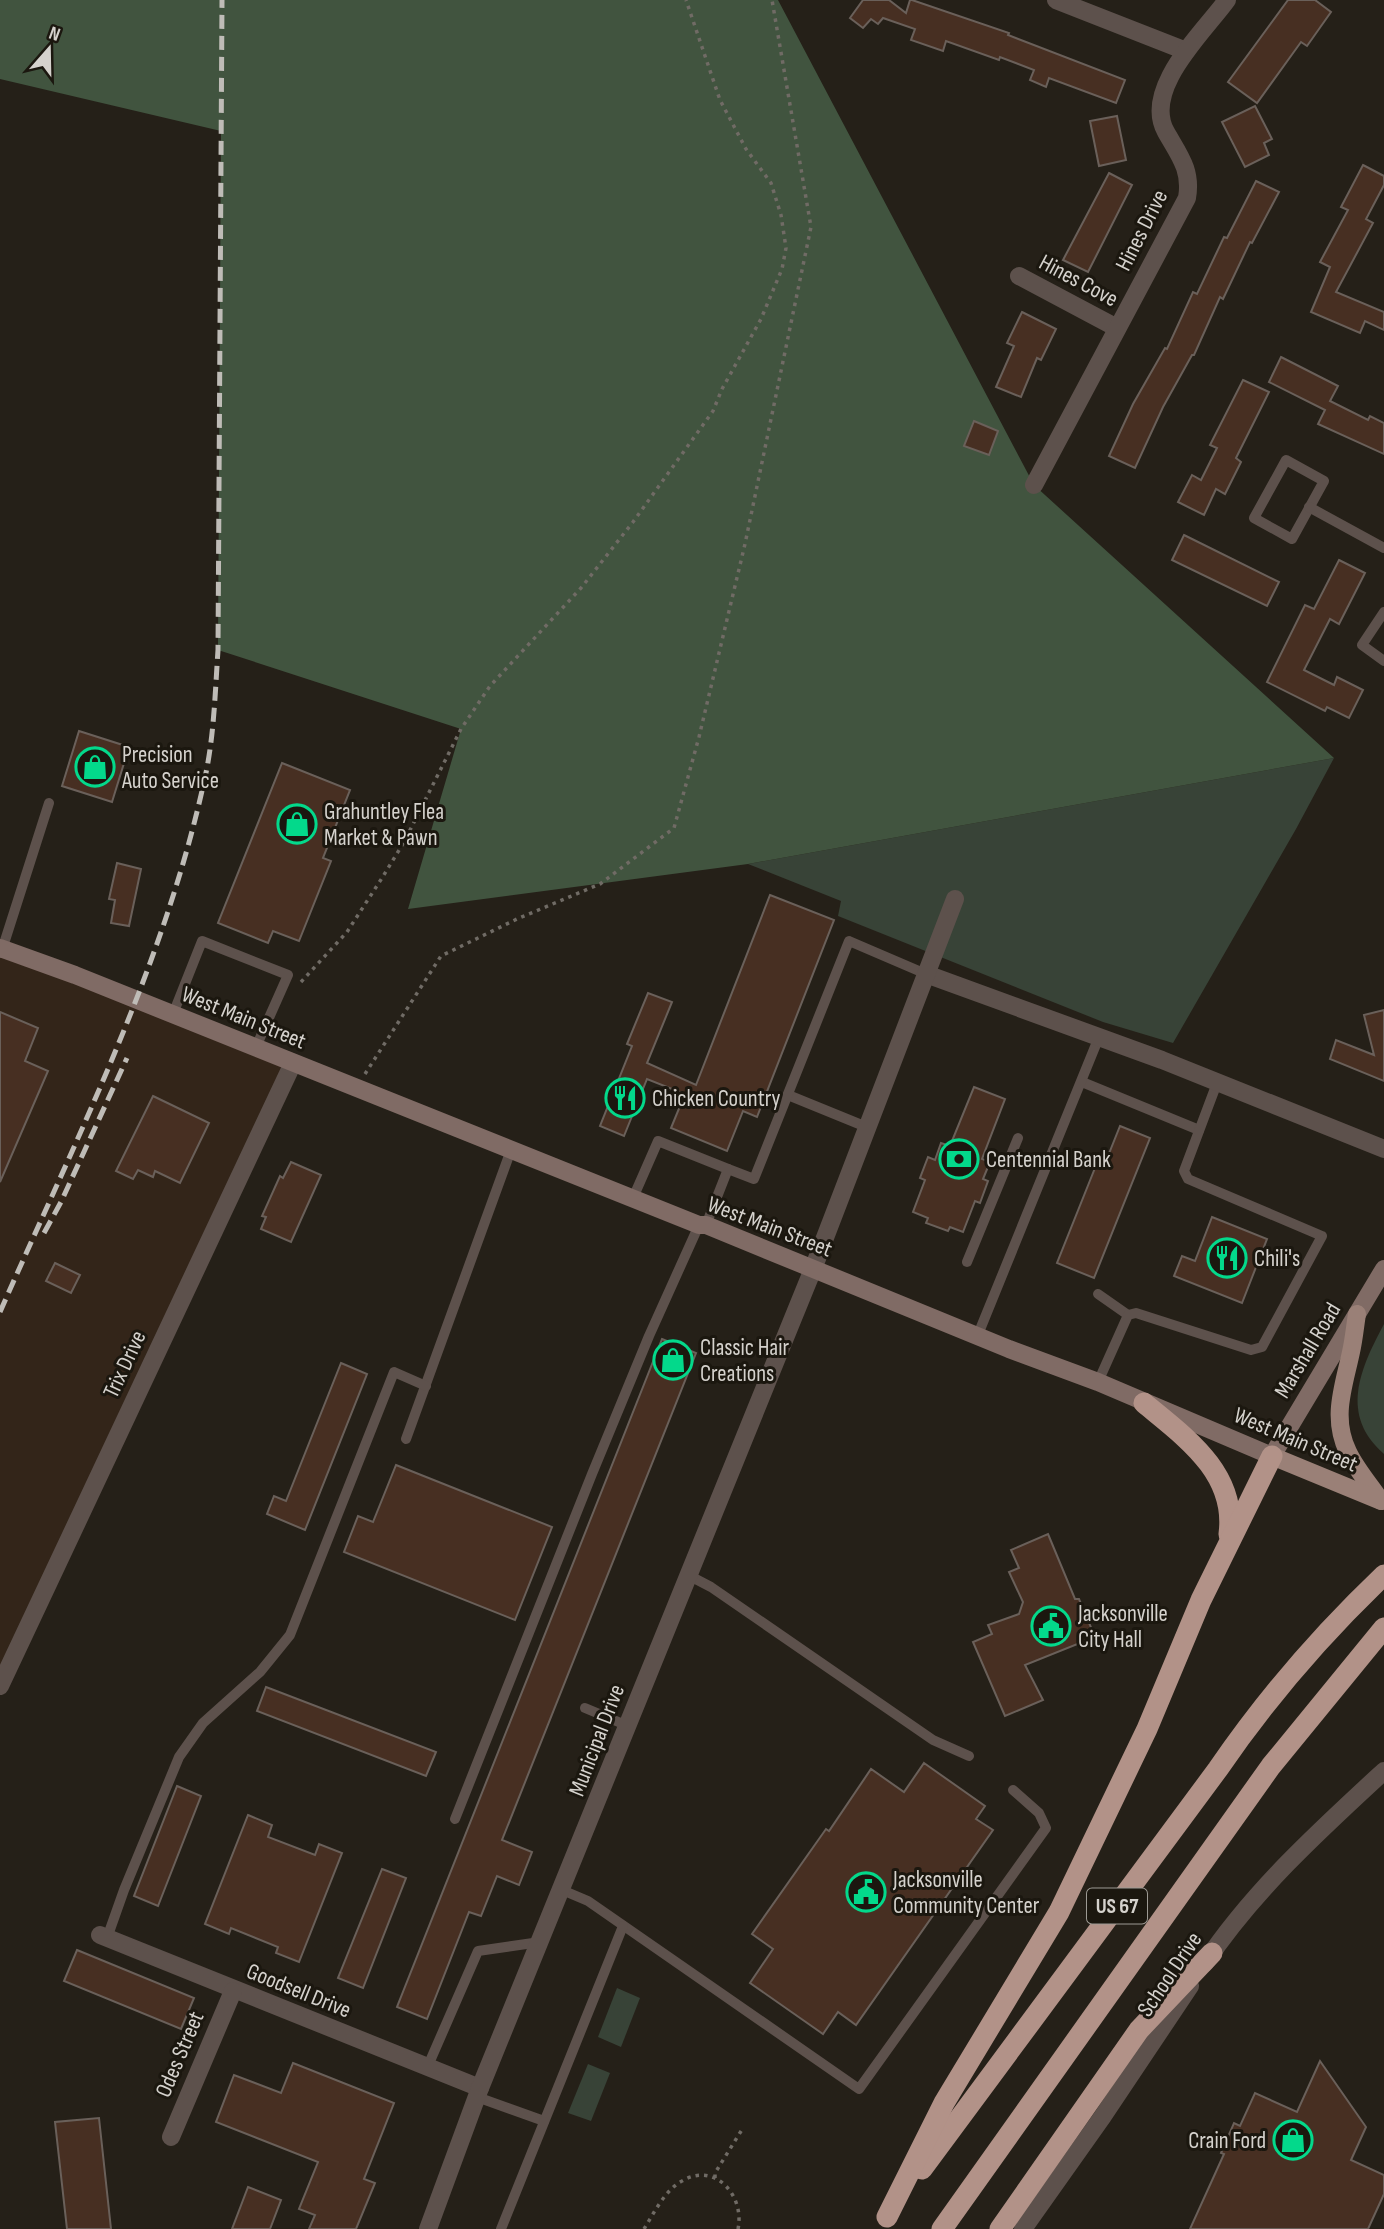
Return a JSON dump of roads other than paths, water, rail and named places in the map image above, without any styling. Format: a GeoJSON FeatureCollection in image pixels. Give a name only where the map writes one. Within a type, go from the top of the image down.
{"type":"FeatureCollection","features":[{"type":"Feature","properties":{"kind":"highway"},"geometry":{"type":"LineString","coordinates":[[1144,1403],[1198,1447],[1223,1485],[1231,1520],[1228,1542]]}},
{"type":"Feature","properties":{"kind":"highway"},"geometry":{"type":"LineString","coordinates":[[883,2223],[944,2103],[1059,1912],[1147,1729],[1228,1542],[1272,1456]]}},
{"type":"Feature","properties":{"kind":"highway","name":"US 67"},"geometry":{"type":"LineString","coordinates":[[883,2223],[1253,1718],[1319,1641],[1384,1575]]}},
{"type":"Feature","properties":{"kind":"highway","name":"US 67"},"geometry":{"type":"LineString","coordinates":[[942,2229],[1270,1766],[1384,1628]]}},
{"type":"Feature","properties":{"kind":"highway"},"geometry":{"type":"LineString","coordinates":[[1000,2229],[1139,2030],[1212,1953]]}},
{"type":"Feature","properties":{"kind":"main road","name":"West Main Street"},"geometry":{"type":"LineString","coordinates":[[1,951],[173,1014],[977,1337],[1098,1382],[1382,1502]]}},
{"type":"Feature","properties":{"kind":"main road","name":"Marshall Road"},"geometry":{"type":"LineString","coordinates":[[1272,1456],[1384,1269]]}},
{"type":"Feature","properties":{"kind":"main road"},"geometry":{"type":"LineString","coordinates":[[1357,1314],[1338,1417],[1342,1439],[1349,1454],[1382,1502]]}},
{"type":"Feature","properties":{"kind":"street"},"geometry":{"type":"LineString","coordinates":[[1056,0],[1186,51]]}},
{"type":"Feature","properties":{"kind":"street","name":"Hines Drive"},"geometry":{"type":"LineString","coordinates":[[1034,485],[1187,198],[1189,183],[1185,162],[1160,119],[1160,103],[1165,86],[1186,51],[1227,0]]}},
{"type":"Feature","properties":{"kind":"street","name":"Hines Cove"},"geometry":{"type":"LineString","coordinates":[[1019,276],[1117,328]]}},
{"type":"Feature","properties":{"kind":"street","name":"Municipal Drive"},"geometry":{"type":"LineString","coordinates":[[428,2229],[479,2092],[869,1128],[955,899]]}},
{"type":"Feature","properties":{"kind":"street"},"geometry":{"type":"LineString","coordinates":[[926,974],[1163,1060],[1384,1149]]}},
{"type":"Feature","properties":{"kind":"street","name":"Trix Drive"},"geometry":{"type":"LineString","coordinates":[[0,1686],[293,1063]]}},
{"type":"Feature","properties":{"kind":"street","name":"School Drive"},"geometry":{"type":"LineString","coordinates":[[1023,2229],[1103,2116],[1212,1953],[1287,1865],[1384,1772]]}},
{"type":"Feature","properties":{"kind":"street","name":"Goodsell Drive"},"geometry":{"type":"LineString","coordinates":[[103,1937],[427,2068],[479,2092]]}},
{"type":"Feature","properties":{"kind":"street","name":"Odes Street"},"geometry":{"type":"LineString","coordinates":[[171,2137],[233,1991]]}},
{"type":"Feature","properties":{"kind":"lane"},"geometry":{"type":"LineString","coordinates":[[1286,460],[1324,481],[1309,507],[1292,539],[1254,518],[1286,460]]}},
{"type":"Feature","properties":{"kind":"lane"},"geometry":{"type":"LineString","coordinates":[[1309,507],[1384,548]]}},
{"type":"Feature","properties":{"kind":"lane"},"geometry":{"type":"LineString","coordinates":[[1384,612],[1362,645],[1384,661]]}},
{"type":"Feature","properties":{"kind":"lane"},"geometry":{"type":"LineString","coordinates":[[1,951],[48,803]]}},
{"type":"Feature","properties":{"kind":"lane"},"geometry":{"type":"LineString","coordinates":[[633,1198],[658,1141],[754,1179],[849,940],[926,974]]}},
{"type":"Feature","properties":{"kind":"lane"},"geometry":{"type":"LineString","coordinates":[[173,1014],[202,942],[288,975],[256,1047]]}},
{"type":"Feature","properties":{"kind":"lane"},"geometry":{"type":"LineString","coordinates":[[977,1337],[1099,1037]]}},
{"type":"Feature","properties":{"kind":"lane"},"geometry":{"type":"LineString","coordinates":[[1082,1082],[1199,1130]]}},
{"type":"Feature","properties":{"kind":"lane"},"geometry":{"type":"LineString","coordinates":[[1098,1294],[1128,1315],[1136,1313],[1251,1350],[1262,1347],[1322,1236],[1188,1179],[1184,1171],[1217,1083]]}},
{"type":"Feature","properties":{"kind":"lane"},"geometry":{"type":"LineString","coordinates":[[788,1095],[869,1128]]}},
{"type":"Feature","properties":{"kind":"lane"},"geometry":{"type":"LineString","coordinates":[[967,1262],[1018,1138]]}},
{"type":"Feature","properties":{"kind":"lane"},"geometry":{"type":"LineString","coordinates":[[406,1439],[511,1150]]}},
{"type":"Feature","properties":{"kind":"lane"},"geometry":{"type":"LineString","coordinates":[[455,1819],[592,1474],[728,1169]]}},
{"type":"Feature","properties":{"kind":"lane"},"geometry":{"type":"LineString","coordinates":[[1098,1382],[1128,1315]]}},
{"type":"Feature","properties":{"kind":"lane"},"geometry":{"type":"LineString","coordinates":[[103,1937],[179,1757],[203,1723],[260,1672],[290,1635],[394,1372],[426,1386]]}},
{"type":"Feature","properties":{"kind":"lane"},"geometry":{"type":"LineString","coordinates":[[688,1575],[711,1587],[933,1740],[970,1756]]}},
{"type":"Feature","properties":{"kind":"lane"},"geometry":{"type":"LineString","coordinates":[[585,1708],[628,1726]]}},
{"type":"Feature","properties":{"kind":"lane"},"geometry":{"type":"LineString","coordinates":[[562,1889],[587,1901],[859,2089],[1046,1828],[1039,1813],[1013,1790]]}},
{"type":"Feature","properties":{"kind":"lane"},"geometry":{"type":"LineString","coordinates":[[501,2229],[623,1926]]}},
{"type":"Feature","properties":{"kind":"lane"},"geometry":{"type":"LineString","coordinates":[[427,2068],[478,1951],[541,1942]]}},
{"type":"Feature","properties":{"kind":"lane"},"geometry":{"type":"LineString","coordinates":[[479,2092],[544,2121]]}},
{"type":"Feature","properties":{"kind":"railway"},"geometry":{"type":"LineString","coordinates":[[0,1312],[115,1052],[166,919],[187,851],[210,749],[218,650],[222,0]]}},
{"type":"Feature","properties":{"kind":"railway"},"geometry":{"type":"LineString","coordinates":[[44,1233],[127,1058]]}},
{"type":"Feature","properties":{"kind":"place","name":"Precision Auto Service"},"geometry":{"type":"Point","coordinates":[95,767]}},
{"type":"Feature","properties":{"kind":"place","name":"Grahuntley Flea Market & Pawn"},"geometry":{"type":"Point","coordinates":[297,824]}},
{"type":"Feature","properties":{"kind":"place","name":"Chicken Country"},"geometry":{"type":"Point","coordinates":[625,1098]}},
{"type":"Feature","properties":{"kind":"place","name":"Centennial Bank"},"geometry":{"type":"Point","coordinates":[959,1159]}},
{"type":"Feature","properties":{"kind":"place","name":"Chili's"},"geometry":{"type":"Point","coordinates":[1227,1258]}},
{"type":"Feature","properties":{"kind":"place","name":"Classic Hair Creations"},"geometry":{"type":"Point","coordinates":[673,1360]}},
{"type":"Feature","properties":{"kind":"place","name":"Jacksonville City Hall"},"geometry":{"type":"Point","coordinates":[1051,1626]}},
{"type":"Feature","properties":{"kind":"place","name":"Jacksonville Community Center"},"geometry":{"type":"Point","coordinates":[866,1892]}},
{"type":"Feature","properties":{"kind":"place","name":"Crain Ford"},"geometry":{"type":"Point","coordinates":[1293,2140]}}]}
